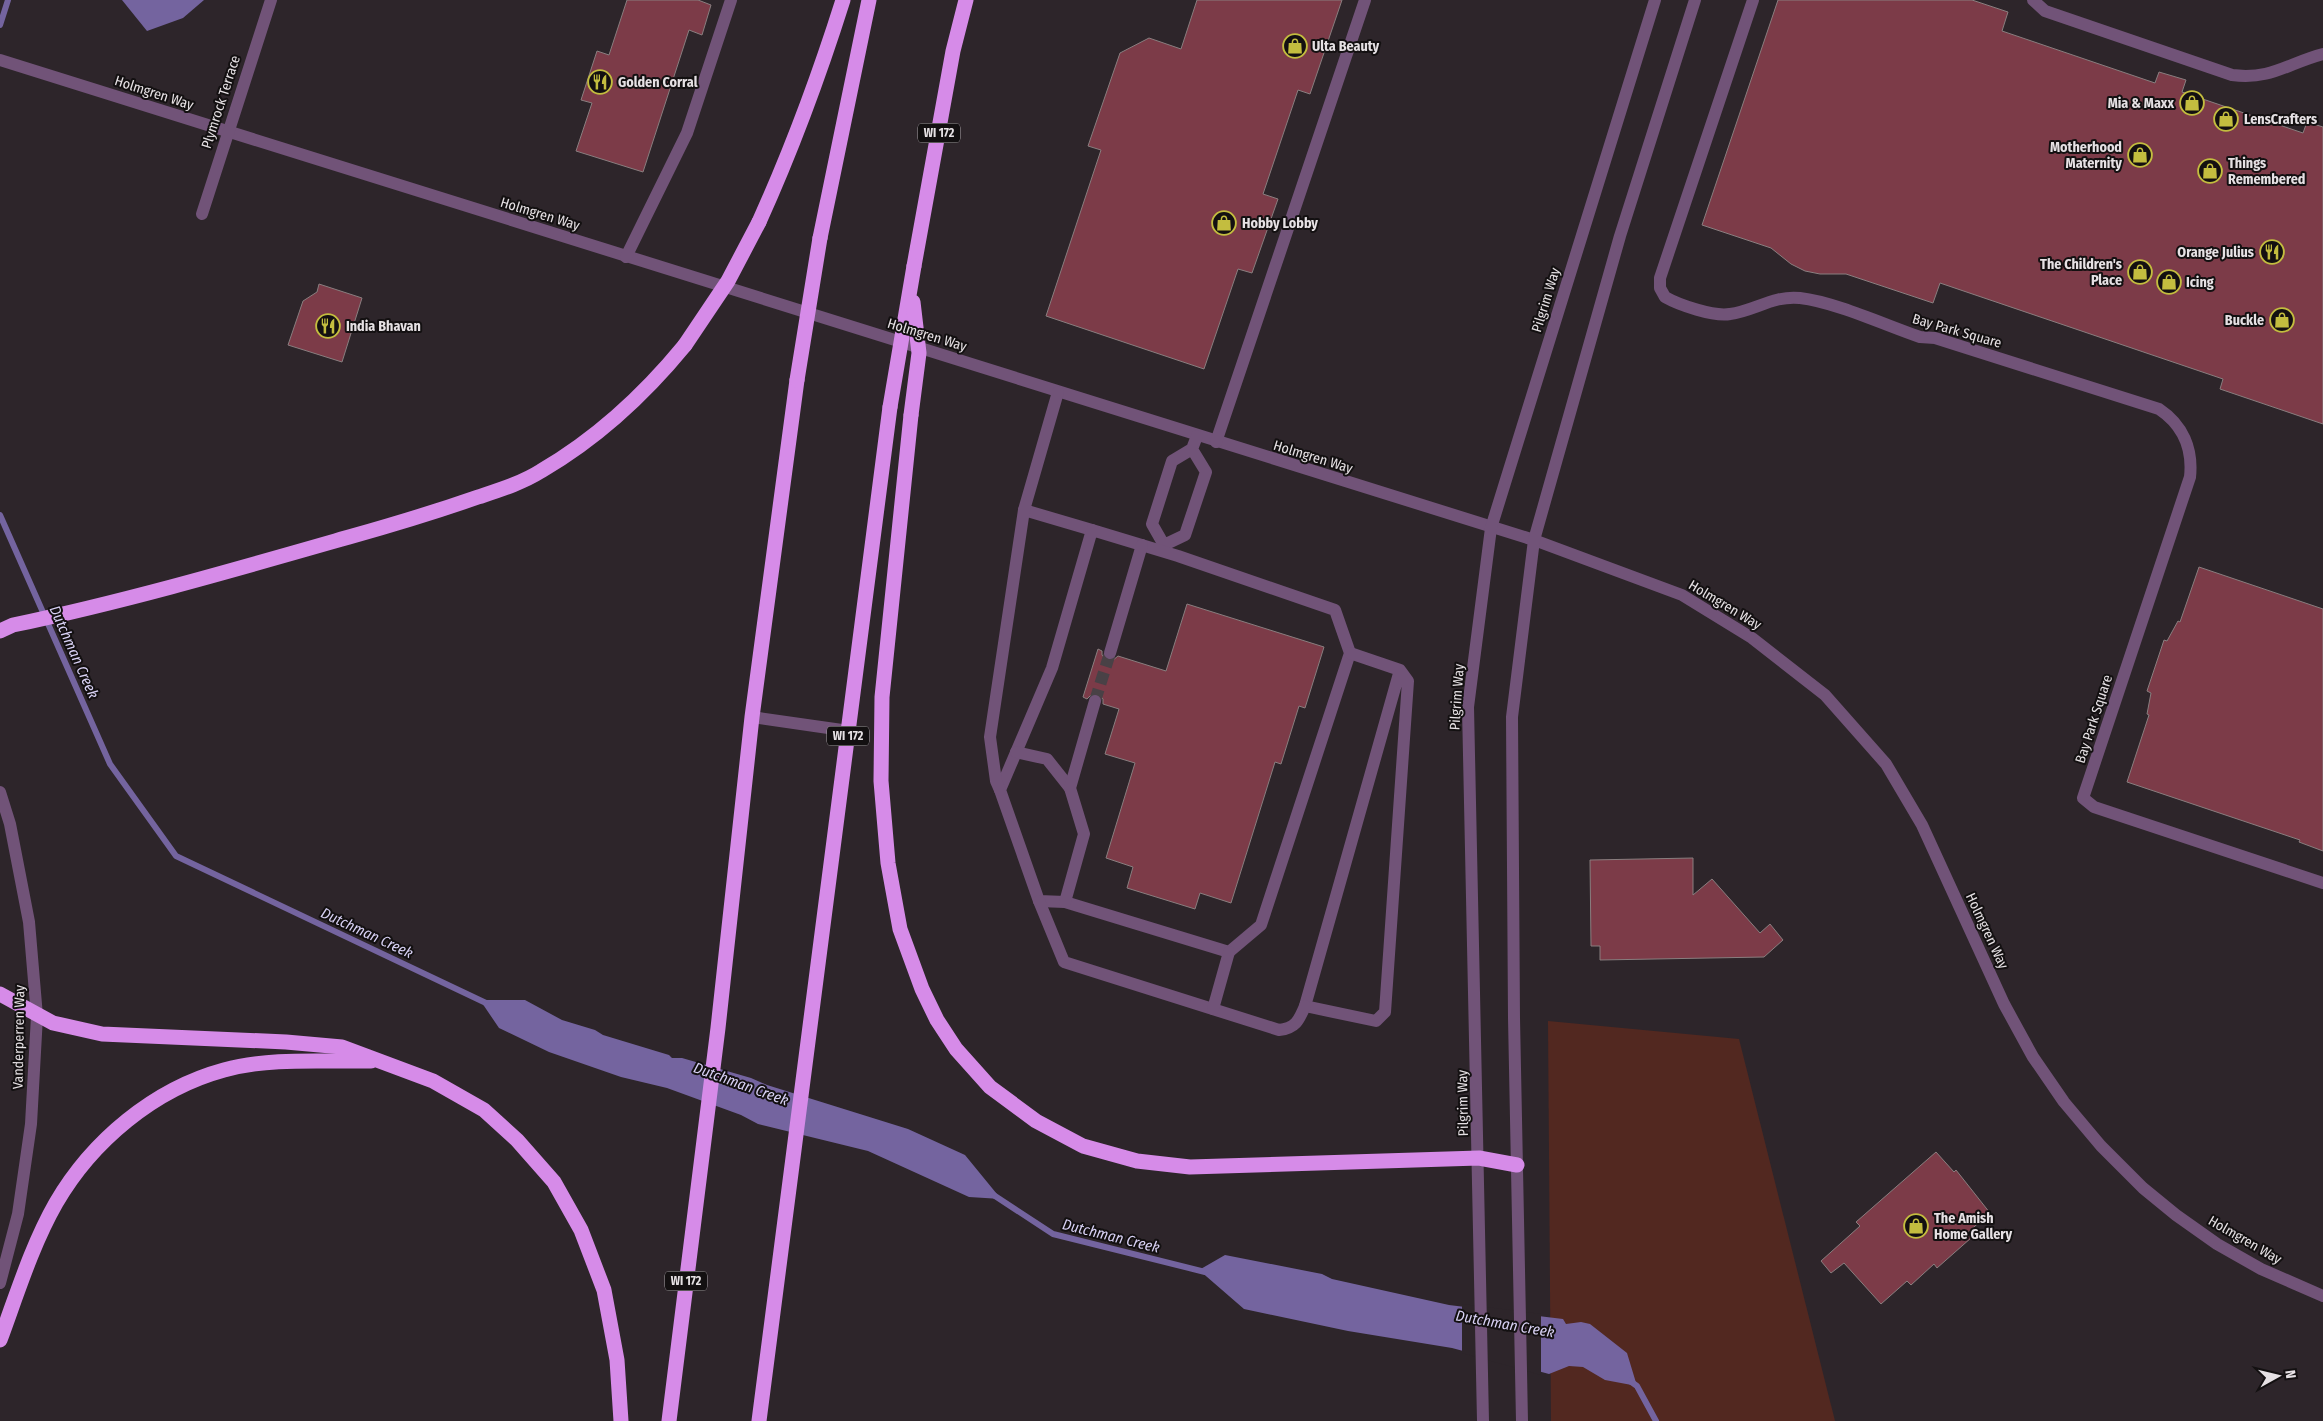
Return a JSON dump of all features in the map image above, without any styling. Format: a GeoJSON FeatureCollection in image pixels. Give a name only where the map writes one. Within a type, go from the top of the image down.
{"type":"FeatureCollection","features":[{"type":"Feature","properties":{"kind":"highway"},"geometry":{"type":"LineString","coordinates":[[4,626],[103,606],[428,515],[502,489],[540,472],[619,415],[656,380],[684,345],[728,281],[759,222],[785,164],[816,86],[843,0]]}},
{"type":"Feature","properties":{"kind":"highway","name":"WI 172"},"geometry":{"type":"LineString","coordinates":[[669,1421],[718,1028],[752,717],[797,380],[820,238],[869,0]]}},
{"type":"Feature","properties":{"kind":"highway","name":"WI 172"},"geometry":{"type":"LineString","coordinates":[[759,1421],[890,407],[954,51],[966,0]]}},
{"type":"Feature","properties":{"kind":"highway"},"geometry":{"type":"LineString","coordinates":[[911,286],[919,353],[882,697],[881,780],[888,863],[900,929],[922,989],[937,1020],[956,1049],[990,1087],[1036,1121],[1083,1146],[1137,1162],[1190,1167],[1479,1158],[1517,1165]]}},
{"type":"Feature","properties":{"kind":"highway"},"geometry":{"type":"LineString","coordinates":[[0,994],[37,1016],[65,1026],[102,1034],[286,1042],[342,1047],[433,1082],[484,1110],[517,1140],[554,1182],[581,1230],[604,1290],[617,1360],[621,1421]]}},
{"type":"Feature","properties":{"kind":"highway"},"geometry":{"type":"LineString","coordinates":[[0,1340],[24,1272],[56,1203],[87,1160],[120,1125],[148,1105],[179,1088],[224,1070],[285,1061],[378,1061]]}},
{"type":"Feature","properties":{"kind":"street","name":"Plymrock Terrace"},"geometry":{"type":"LineString","coordinates":[[202,214],[270,0]]}},
{"type":"Feature","properties":{"kind":"street"},"geometry":{"type":"LineString","coordinates":[[626,257],[687,133],[731,0]]}},
{"type":"Feature","properties":{"kind":"street"},"geometry":{"type":"LineString","coordinates":[[1216,442],[1365,0]]}},
{"type":"Feature","properties":{"kind":"street","name":"Pilgrim Way"},"geometry":{"type":"LineString","coordinates":[[1483,1421],[1479,1158],[1468,707],[1491,528],[1655,0]]}},
{"type":"Feature","properties":{"kind":"street"},"geometry":{"type":"LineString","coordinates":[[1522,1421],[1512,717],[1534,540],[1620,236],[1695,0]]}},
{"type":"Feature","properties":{"kind":"street","name":"Bay Park Square"},"geometry":{"type":"LineString","coordinates":[[1753,0],[1660,278],[1660,288],[1665,297],[1720,315],[1731,314],[1780,299],[1811,300],[1920,337],[1935,338],[2159,409],[2172,420],[2185,437],[2190,453],[2190,477],[2083,798],[2094,807],[2323,883]]}},
{"type":"Feature","properties":{"kind":"street"},"geometry":{"type":"LineString","coordinates":[[2033,0],[2045,11],[2232,75],[2245,76],[2279,71],[2323,54]]}},
{"type":"Feature","properties":{"kind":"street","name":"Holmgren Way"},"geometry":{"type":"LineString","coordinates":[[0,60],[1534,540],[1682,594],[1752,638],[1825,695],[1886,764],[1922,825],[2004,1004],[2033,1057],[2064,1102],[2100,1146],[2143,1188],[2176,1215],[2217,1244],[2261,1269],[2323,1296]]}},
{"type":"Feature","properties":{"kind":"street"},"geometry":{"type":"LineString","coordinates":[[1058,392],[1024,510],[990,737],[996,780],[1039,901],[1064,962],[1279,1030],[1290,1028],[1298,1022],[1305,1006],[1400,670]]}},
{"type":"Feature","properties":{"kind":"street"},"geometry":{"type":"LineString","coordinates":[[1192,449],[1206,472],[1185,534],[1164,545],[1152,524],[1172,461],[1192,449],[1197,436]]}},
{"type":"Feature","properties":{"kind":"street"},"geometry":{"type":"LineString","coordinates":[[1024,510],[1142,545],[1335,610],[1350,653],[1262,925],[1229,952],[1213,1009]]}},
{"type":"Feature","properties":{"kind":"street"},"geometry":{"type":"LineString","coordinates":[[1000,790],[1052,668],[1092,530]]}},
{"type":"Feature","properties":{"kind":"street"},"geometry":{"type":"LineString","coordinates":[[1110,653],[1142,545]]}},
{"type":"Feature","properties":{"kind":"street"},"geometry":{"type":"LineString","coordinates":[[1305,1006],[1376,1021],[1385,1012],[1408,681],[1400,670],[1350,653]]}},
{"type":"Feature","properties":{"kind":"street"},"geometry":{"type":"LineString","coordinates":[[1070,788],[1095,701]]}},
{"type":"Feature","properties":{"kind":"street"},"geometry":{"type":"LineString","coordinates":[[752,717],[849,731]]}},
{"type":"Feature","properties":{"kind":"street"},"geometry":{"type":"LineString","coordinates":[[1016,752],[1046,759],[1070,788],[1084,834],[1065,902]]}},
{"type":"Feature","properties":{"kind":"street","name":"Vanderperren Way"},"geometry":{"type":"LineString","coordinates":[[0,792],[13,841],[29,922],[37,1016],[32,1124],[18,1214],[0,1283]]}},
{"type":"Feature","properties":{"kind":"street"},"geometry":{"type":"LineString","coordinates":[[1039,901],[1065,902],[1229,952]]}},
{"type":"Feature","properties":{"kind":"shaded area"},"geometry":{"type":"Polygon","coordinates":[[[1548,1021],[1739,1039],[1835,1421],[1551,1421],[1548,1021]]]}},
{"type":"Feature","properties":{"kind":"water"},"geometry":{"type":"Polygon","coordinates":[[[122,0],[204,0],[183,18],[147,31],[122,0]]]}},
{"type":"Feature","properties":{"kind":"water"},"geometry":{"type":"Polygon","coordinates":[[[480,1000],[525,1000],[562,1020],[595,1030],[603,1035],[669,1055],[672,1058],[682,1058],[751,1078],[767,1085],[908,1129],[965,1155],[1001,1199],[969,1197],[868,1151],[758,1124],[741,1115],[667,1088],[621,1077],[549,1052],[499,1028],[480,1000]]]}},
{"type":"Feature","properties":{"kind":"water"},"geometry":{"type":"Polygon","coordinates":[[[1225,1255],[1322,1274],[1332,1279],[1449,1305],[1563,1319],[1566,1324],[1581,1322],[1590,1324],[1627,1353],[1637,1386],[1605,1380],[1583,1367],[1569,1366],[1549,1374],[1452,1348],[1348,1331],[1244,1309],[1199,1270],[1225,1255]]]}},
{"type":"Feature","properties":{"kind":"pier"},"geometry":{"type":"Polygon","coordinates":[[[1462,1304],[1541,1314],[1541,1375],[1462,1353],[1462,1304]]]}},
{"type":"Feature","properties":{"kind":"building"},"geometry":{"type":"Polygon","coordinates":[[[627,0],[698,0],[711,5],[702,35],[689,30],[643,172],[576,151],[592,103],[581,100],[597,51],[609,55],[627,0]]]}},
{"type":"Feature","properties":{"kind":"building"},"geometry":{"type":"Polygon","coordinates":[[[1197,0],[1342,0],[1310,94],[1298,90],[1263,194],[1278,199],[1252,273],[1238,269],[1204,369],[1046,316],[1101,150],[1088,146],[1120,53],[1149,38],[1181,49],[1197,0]]]}},
{"type":"Feature","properties":{"kind":"building"},"geometry":{"type":"Polygon","coordinates":[[[1778,0],[1972,0],[2008,12],[2002,31],[2155,83],[2159,72],[2186,80],[2182,92],[2303,133],[2307,122],[2323,127],[2323,424],[2220,389],[2223,379],[1940,283],[1933,303],[1846,274],[1820,274],[1805,271],[1791,264],[1771,248],[1702,225],[1778,0]]]}},
{"type":"Feature","properties":{"kind":"building"},"geometry":{"type":"Polygon","coordinates":[[[319,284],[362,298],[342,362],[288,345],[303,301],[317,292],[319,284]]]}},
{"type":"Feature","properties":{"kind":"building"},"geometry":{"type":"Polygon","coordinates":[[[2199,567],[2323,609],[2323,851],[2299,842],[2300,840],[2127,782],[2149,715],[2147,714],[2151,693],[2147,691],[2164,640],[2167,641],[2178,621],[2180,622],[2199,567]]]}},
{"type":"Feature","properties":{"kind":"building"},"geometry":{"type":"Polygon","coordinates":[[[1187,604],[1324,647],[1305,708],[1299,706],[1281,764],[1275,762],[1231,903],[1200,893],[1195,909],[1127,888],[1133,867],[1106,858],[1135,763],[1105,754],[1119,709],[1103,704],[1103,699],[1098,693],[1093,693],[1087,699],[1083,697],[1098,649],[1102,651],[1102,655],[1107,661],[1112,661],[1118,656],[1166,671],[1187,604]]]}},
{"type":"Feature","properties":{"kind":"building"},"geometry":{"type":"Polygon","coordinates":[[[1693,858],[1693,895],[1712,879],[1760,933],[1770,924],[1783,940],[1764,957],[1600,960],[1600,946],[1591,946],[1590,860],[1693,858]]]}},
{"type":"Feature","properties":{"kind":"building"},"geometry":{"type":"Polygon","coordinates":[[[1936,1152],[1954,1172],[1956,1170],[1990,1213],[1967,1233],[1971,1238],[1937,1268],[1934,1264],[1911,1285],[1907,1281],[1881,1304],[1844,1263],[1831,1273],[1821,1261],[1860,1226],[1856,1222],[1936,1152]]]}},
{"type":"Feature","properties":{"kind":"waterway","name":"Dutchman Creek"},"geometry":{"type":"LineString","coordinates":[[0,25],[8,0]]}},
{"type":"Feature","properties":{"kind":"waterway","name":"Dutchman Creek"},"geometry":{"type":"LineString","coordinates":[[0,515],[110,764],[176,856],[486,1003]]}},
{"type":"Feature","properties":{"kind":"waterway","name":"Dutchman Creek"},"geometry":{"type":"LineString","coordinates":[[992,1194],[1053,1234],[1205,1272]]}},
{"type":"Feature","properties":{"kind":"waterway","name":"Dutchman Creek"},"geometry":{"type":"LineString","coordinates":[[1630,1381],[1637,1386],[1656,1421]]}},
{"type":"Feature","properties":{"kind":"tunnel"},"geometry":{"type":"LineString","coordinates":[[1095,701],[1110,653]]}},
{"type":"Feature","properties":{"kind":"place","name":"Ulta Beauty"},"geometry":{"type":"Point","coordinates":[1295,46]}},
{"type":"Feature","properties":{"kind":"place","name":"Golden Corral"},"geometry":{"type":"Point","coordinates":[600,82]}},
{"type":"Feature","properties":{"kind":"place","name":"Mia & Maxx"},"geometry":{"type":"Point","coordinates":[2192,103]}},
{"type":"Feature","properties":{"kind":"place","name":"LensCrafters"},"geometry":{"type":"Point","coordinates":[2226,119]}},
{"type":"Feature","properties":{"kind":"place","name":"Motherhood Maternity"},"geometry":{"type":"Point","coordinates":[2140,155]}},
{"type":"Feature","properties":{"kind":"place","name":"Things Remembered"},"geometry":{"type":"Point","coordinates":[2210,171]}},
{"type":"Feature","properties":{"kind":"place","name":"Hobby Lobby"},"geometry":{"type":"Point","coordinates":[1224,223]}},
{"type":"Feature","properties":{"kind":"place","name":"Orange Julius"},"geometry":{"type":"Point","coordinates":[2272,252]}},
{"type":"Feature","properties":{"kind":"place","name":"The Children's Place"},"geometry":{"type":"Point","coordinates":[2140,272]}},
{"type":"Feature","properties":{"kind":"place","name":"Icing"},"geometry":{"type":"Point","coordinates":[2169,282]}},
{"type":"Feature","properties":{"kind":"place","name":"Buckle"},"geometry":{"type":"Point","coordinates":[2282,320]}},
{"type":"Feature","properties":{"kind":"place","name":"India Bhavan"},"geometry":{"type":"Point","coordinates":[328,326]}},
{"type":"Feature","properties":{"kind":"place","name":"The Amish Home Gallery"},"geometry":{"type":"Point","coordinates":[1916,1226]}}]}
